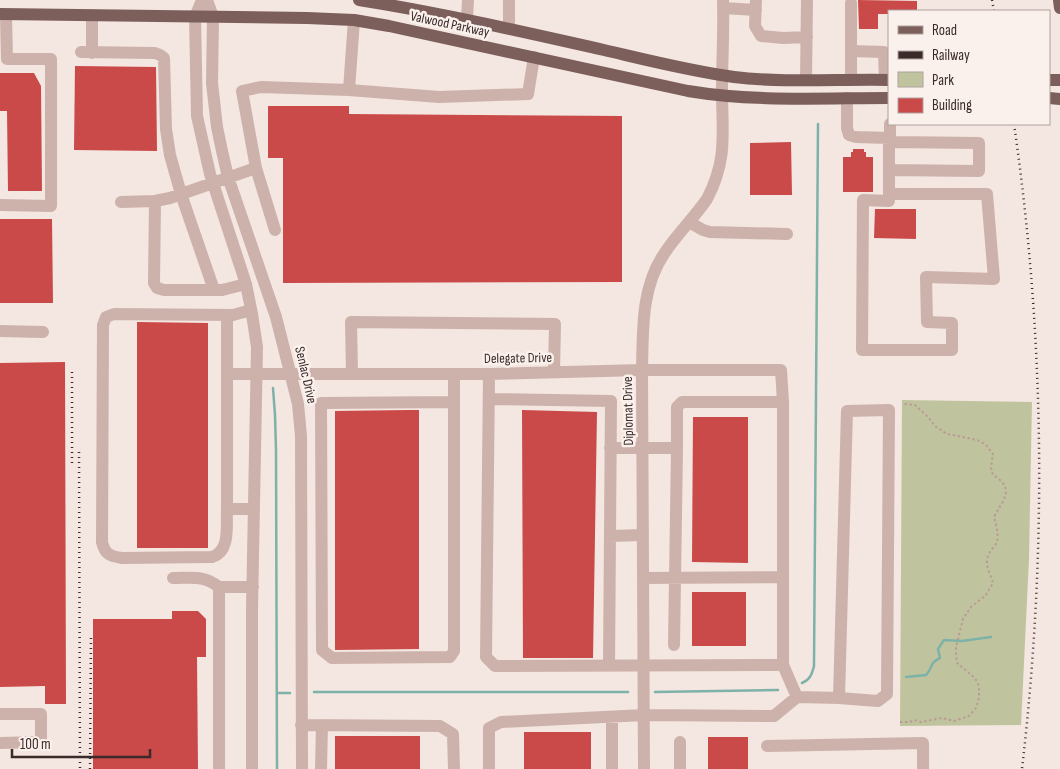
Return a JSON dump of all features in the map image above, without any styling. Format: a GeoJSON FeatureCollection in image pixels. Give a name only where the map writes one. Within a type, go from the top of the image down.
{"type":"FeatureCollection","features":[{"type":"Feature","properties":{"kind":"main road"},"geometry":{"type":"LineString","coordinates":[[354,20],[356,0]]}},
{"type":"Feature","properties":{"kind":"main road","name":"Valwood Parkway"},"geometry":{"type":"LineString","coordinates":[[359,0],[466,19],[722,75],[759,79],[887,80]]}},
{"type":"Feature","properties":{"kind":"main road"},"geometry":{"type":"LineString","coordinates":[[1059,0],[1060,8]]}},
{"type":"Feature","properties":{"kind":"main road","name":"Valwood Parkway"},"geometry":{"type":"LineString","coordinates":[[3,14],[354,20],[688,91],[722,96],[755,98],[888,98]]}},
{"type":"Feature","properties":{"kind":"main road"},"geometry":{"type":"LineString","coordinates":[[534,57],[538,35]]}},
{"type":"Feature","properties":{"kind":"main road"},"geometry":{"type":"LineString","coordinates":[[846,98],[849,80]]}},
{"type":"Feature","properties":{"kind":"street"},"geometry":{"type":"LineString","coordinates":[[202,0],[195,17],[197,116],[213,183],[246,284],[256,347],[252,587],[252,769]]}},
{"type":"Feature","properties":{"kind":"street","name":"Senlac Drive"},"geometry":{"type":"LineString","coordinates":[[207,0],[213,17],[212,83],[217,127],[228,177],[276,317],[298,404],[301,448],[302,769]]}},
{"type":"Feature","properties":{"kind":"street"},"geometry":{"type":"LineString","coordinates":[[466,19],[468,0]]}},
{"type":"Feature","properties":{"kind":"street"},"geometry":{"type":"LineString","coordinates":[[509,0],[509,28]]}},
{"type":"Feature","properties":{"kind":"street"},"geometry":{"type":"LineString","coordinates":[[806,80],[807,0]]}},
{"type":"Feature","properties":{"kind":"street"},"geometry":{"type":"LineString","coordinates":[[849,80],[851,3]]}},
{"type":"Feature","properties":{"kind":"street"},"geometry":{"type":"LineString","coordinates":[[723,4],[756,5],[755,26],[761,36],[783,38],[807,37]]}},
{"type":"Feature","properties":{"kind":"street","name":"Diplomat Drive"},"geometry":{"type":"LineString","coordinates":[[644,769],[642,370],[644,311],[652,276],[664,253],[707,199],[720,166],[723,136],[723,4]]}},
{"type":"Feature","properties":{"kind":"street"},"geometry":{"type":"LineString","coordinates":[[0,205],[51,206],[51,59],[4,59],[3,14]]}},
{"type":"Feature","properties":{"kind":"street"},"geometry":{"type":"LineString","coordinates":[[92,16],[86,52],[155,53],[160,54],[164,58],[167,137],[173,169],[214,290]]}},
{"type":"Feature","properties":{"kind":"street"},"geometry":{"type":"LineString","coordinates":[[349,90],[354,20]]}},
{"type":"Feature","properties":{"kind":"street"},"geometry":{"type":"LineString","coordinates":[[851,51],[884,52],[887,80]]}},
{"type":"Feature","properties":{"kind":"street"},"geometry":{"type":"LineString","coordinates":[[275,230],[256,168],[242,91],[261,88],[349,90],[439,97],[528,94],[534,57]]}},
{"type":"Feature","properties":{"kind":"street"},"geometry":{"type":"LineString","coordinates":[[846,98],[849,135],[890,140],[979,143],[979,172],[889,170]]}},
{"type":"Feature","properties":{"kind":"street"},"geometry":{"type":"LineString","coordinates":[[889,194],[987,194],[994,279],[926,277],[927,322],[952,323],[952,350],[862,350],[863,200],[889,201],[889,194],[889,170],[890,125]]}},
{"type":"Feature","properties":{"kind":"street"},"geometry":{"type":"LineString","coordinates":[[121,202],[155,201],[256,168]]}},
{"type":"Feature","properties":{"kind":"street"},"geometry":{"type":"LineString","coordinates":[[155,201],[155,286],[160,290],[214,290],[228,289],[246,284]]}},
{"type":"Feature","properties":{"kind":"street"},"geometry":{"type":"LineString","coordinates":[[689,222],[710,232],[787,234]]}},
{"type":"Feature","properties":{"kind":"street"},"geometry":{"type":"LineString","coordinates":[[227,315],[226,544],[222,551],[212,558],[115,557],[107,553],[102,542],[103,326],[106,317],[114,314],[234,315],[251,310]]}},
{"type":"Feature","properties":{"kind":"street"},"geometry":{"type":"LineString","coordinates":[[352,373],[351,322],[555,324],[554,372]]}},
{"type":"Feature","properties":{"kind":"street"},"geometry":{"type":"LineString","coordinates":[[0,331],[43,332]]}},
{"type":"Feature","properties":{"kind":"street","name":"Delegate Drive"},"geometry":{"type":"LineString","coordinates":[[227,374],[489,374],[642,370],[781,370],[783,402]]}},
{"type":"Feature","properties":{"kind":"street"},"geometry":{"type":"LineString","coordinates":[[322,650],[332,658],[450,657],[454,651],[454,374]]}},
{"type":"Feature","properties":{"kind":"street"},"geometry":{"type":"LineString","coordinates":[[489,374],[486,657],[495,666],[782,665]]}},
{"type":"Feature","properties":{"kind":"street"},"geometry":{"type":"LineString","coordinates":[[489,399],[611,402],[609,666]]}},
{"type":"Feature","properties":{"kind":"street"},"geometry":{"type":"LineString","coordinates":[[322,650],[321,403],[454,402]]}},
{"type":"Feature","properties":{"kind":"street"},"geometry":{"type":"LineString","coordinates":[[674,645],[677,407],[682,402],[783,402],[782,665],[797,697]]}},
{"type":"Feature","properties":{"kind":"street"},"geometry":{"type":"LineString","coordinates":[[489,769],[489,728],[502,722],[644,715],[774,716],[797,697],[878,701],[886,694],[889,410],[847,411],[838,698]]}},
{"type":"Feature","properties":{"kind":"street"},"geometry":{"type":"LineString","coordinates":[[301,448],[321,449]]}},
{"type":"Feature","properties":{"kind":"street"},"geometry":{"type":"LineString","coordinates":[[610,448],[677,448]]}},
{"type":"Feature","properties":{"kind":"street"},"geometry":{"type":"LineString","coordinates":[[227,509],[254,509]]}},
{"type":"Feature","properties":{"kind":"street"},"geometry":{"type":"LineString","coordinates":[[610,536],[643,535]]}},
{"type":"Feature","properties":{"kind":"street"},"geometry":{"type":"LineString","coordinates":[[643,578],[783,577]]}},
{"type":"Feature","properties":{"kind":"street"},"geometry":{"type":"LineString","coordinates":[[174,578],[202,578],[211,580],[219,587],[252,587]]}},
{"type":"Feature","properties":{"kind":"street"},"geometry":{"type":"LineString","coordinates":[[219,587],[219,769]]}},
{"type":"Feature","properties":{"kind":"street"},"geometry":{"type":"LineString","coordinates":[[301,662],[322,650]]}},
{"type":"Feature","properties":{"kind":"street"},"geometry":{"type":"LineString","coordinates":[[0,714],[41,714],[41,742],[0,743]]}},
{"type":"Feature","properties":{"kind":"street"},"geometry":{"type":"LineString","coordinates":[[612,717],[612,769]]}},
{"type":"Feature","properties":{"kind":"street"},"geometry":{"type":"LineString","coordinates":[[301,725],[440,726],[453,734],[454,769]]}},
{"type":"Feature","properties":{"kind":"street"},"geometry":{"type":"LineString","coordinates":[[321,769],[322,725]]}},
{"type":"Feature","properties":{"kind":"street"},"geometry":{"type":"LineString","coordinates":[[680,742],[680,769]]}},
{"type":"Feature","properties":{"kind":"street"},"geometry":{"type":"LineString","coordinates":[[767,746],[923,743],[922,769]]}},
{"type":"Feature","properties":{"kind":"path"},"geometry":{"type":"LineString","coordinates":[[900,722],[914,720],[920,722],[942,718],[954,721],[969,716],[976,708],[980,698],[979,686],[975,678],[957,663],[956,647],[963,619],[971,607],[986,595],[993,583],[987,558],[997,542],[998,533],[994,518],[1006,496],[1006,488],[1003,481],[994,475],[991,468],[993,454],[987,446],[980,441],[946,434],[935,426],[915,404],[903,404]]}},
{"type":"Feature","properties":{"kind":"green space"},"geometry":{"type":"Polygon","coordinates":[[[902,400],[1032,402],[1029,559],[1021,725],[900,726],[902,400]]]}},
{"type":"Feature","properties":{"kind":"building"},"geometry":{"type":"Polygon","coordinates":[[[858,0],[917,1],[917,10],[888,10],[888,14],[878,14],[878,29],[859,29],[858,0]]]}},
{"type":"Feature","properties":{"kind":"building"},"geometry":{"type":"Polygon","coordinates":[[[75,66],[156,67],[157,151],[74,150],[75,66]]]}},
{"type":"Feature","properties":{"kind":"building"},"geometry":{"type":"Polygon","coordinates":[[[0,73],[34,73],[41,86],[42,191],[8,191],[7,111],[0,111],[0,73]]]}},
{"type":"Feature","properties":{"kind":"building"},"geometry":{"type":"Polygon","coordinates":[[[268,106],[349,106],[349,114],[622,116],[622,282],[283,283],[283,158],[268,158],[268,106]]]}},
{"type":"Feature","properties":{"kind":"building"},"geometry":{"type":"Polygon","coordinates":[[[791,142],[792,195],[750,195],[750,143],[791,142]]]}},
{"type":"Feature","properties":{"kind":"building"},"geometry":{"type":"Polygon","coordinates":[[[853,149],[864,149],[866,157],[873,157],[873,192],[843,192],[843,157],[851,157],[853,149]]]}},
{"type":"Feature","properties":{"kind":"building"},"geometry":{"type":"Polygon","coordinates":[[[875,209],[916,209],[916,239],[874,238],[875,209]]]}},
{"type":"Feature","properties":{"kind":"building"},"geometry":{"type":"Polygon","coordinates":[[[0,219],[52,219],[53,303],[0,303],[0,219]]]}},
{"type":"Feature","properties":{"kind":"building"},"geometry":{"type":"Polygon","coordinates":[[[137,322],[208,323],[208,548],[137,548],[137,322]]]}},
{"type":"Feature","properties":{"kind":"building"},"geometry":{"type":"Polygon","coordinates":[[[65,362],[66,704],[45,704],[45,686],[0,687],[0,363],[65,362]]]}},
{"type":"Feature","properties":{"kind":"building"},"geometry":{"type":"Polygon","coordinates":[[[419,410],[419,649],[335,650],[335,411],[419,410]]]}},
{"type":"Feature","properties":{"kind":"building"},"geometry":{"type":"Polygon","coordinates":[[[522,410],[597,412],[593,658],[523,658],[522,410]]]}},
{"type":"Feature","properties":{"kind":"building"},"geometry":{"type":"Polygon","coordinates":[[[693,417],[748,417],[748,563],[692,562],[693,417]]]}},
{"type":"Feature","properties":{"kind":"building"},"geometry":{"type":"Polygon","coordinates":[[[692,592],[746,592],[746,646],[692,646],[692,592]]]}},
{"type":"Feature","properties":{"kind":"building"},"geometry":{"type":"Polygon","coordinates":[[[172,611],[198,611],[206,619],[206,657],[197,657],[198,769],[93,769],[93,619],[172,619],[172,611]]]}},
{"type":"Feature","properties":{"kind":"building"},"geometry":{"type":"Polygon","coordinates":[[[524,732],[591,732],[591,769],[524,769],[524,732]]]}},
{"type":"Feature","properties":{"kind":"building"},"geometry":{"type":"Polygon","coordinates":[[[335,736],[420,736],[420,769],[335,769],[335,736]]]}},
{"type":"Feature","properties":{"kind":"building"},"geometry":{"type":"Polygon","coordinates":[[[708,737],[748,737],[748,769],[708,769],[708,737]]]}},
{"type":"Feature","properties":{"kind":"waterway"},"geometry":{"type":"LineString","coordinates":[[802,683],[810,676],[814,666],[818,124]]}},
{"type":"Feature","properties":{"kind":"waterway"},"geometry":{"type":"LineString","coordinates":[[273,388],[276,450],[277,769]]}},
{"type":"Feature","properties":{"kind":"waterway"},"geometry":{"type":"LineString","coordinates":[[906,677],[926,675],[934,662],[940,658],[938,649],[944,640],[962,641],[991,637]]}},
{"type":"Feature","properties":{"kind":"waterway"},"geometry":{"type":"LineString","coordinates":[[655,692],[778,690]]}},
{"type":"Feature","properties":{"kind":"waterway"},"geometry":{"type":"LineString","coordinates":[[314,692],[628,692]]}},
{"type":"Feature","properties":{"kind":"waterway"},"geometry":{"type":"LineString","coordinates":[[277,693],[290,693]]}},
{"type":"Feature","properties":{"kind":"railway"},"geometry":{"type":"LineString","coordinates":[[992,0],[994,10]]}},
{"type":"Feature","properties":{"kind":"railway"},"geometry":{"type":"LineString","coordinates":[[1014,125],[1032,285],[1039,446],[1039,527],[1036,607],[1022,769]]}},
{"type":"Feature","properties":{"kind":"railway"},"geometry":{"type":"LineString","coordinates":[[72,369],[72,463]]}},
{"type":"Feature","properties":{"kind":"railway"},"geometry":{"type":"LineString","coordinates":[[79,452],[80,769]]}},
{"type":"Feature","properties":{"kind":"railway"},"geometry":{"type":"LineString","coordinates":[[90,769],[91,634]]}}]}
